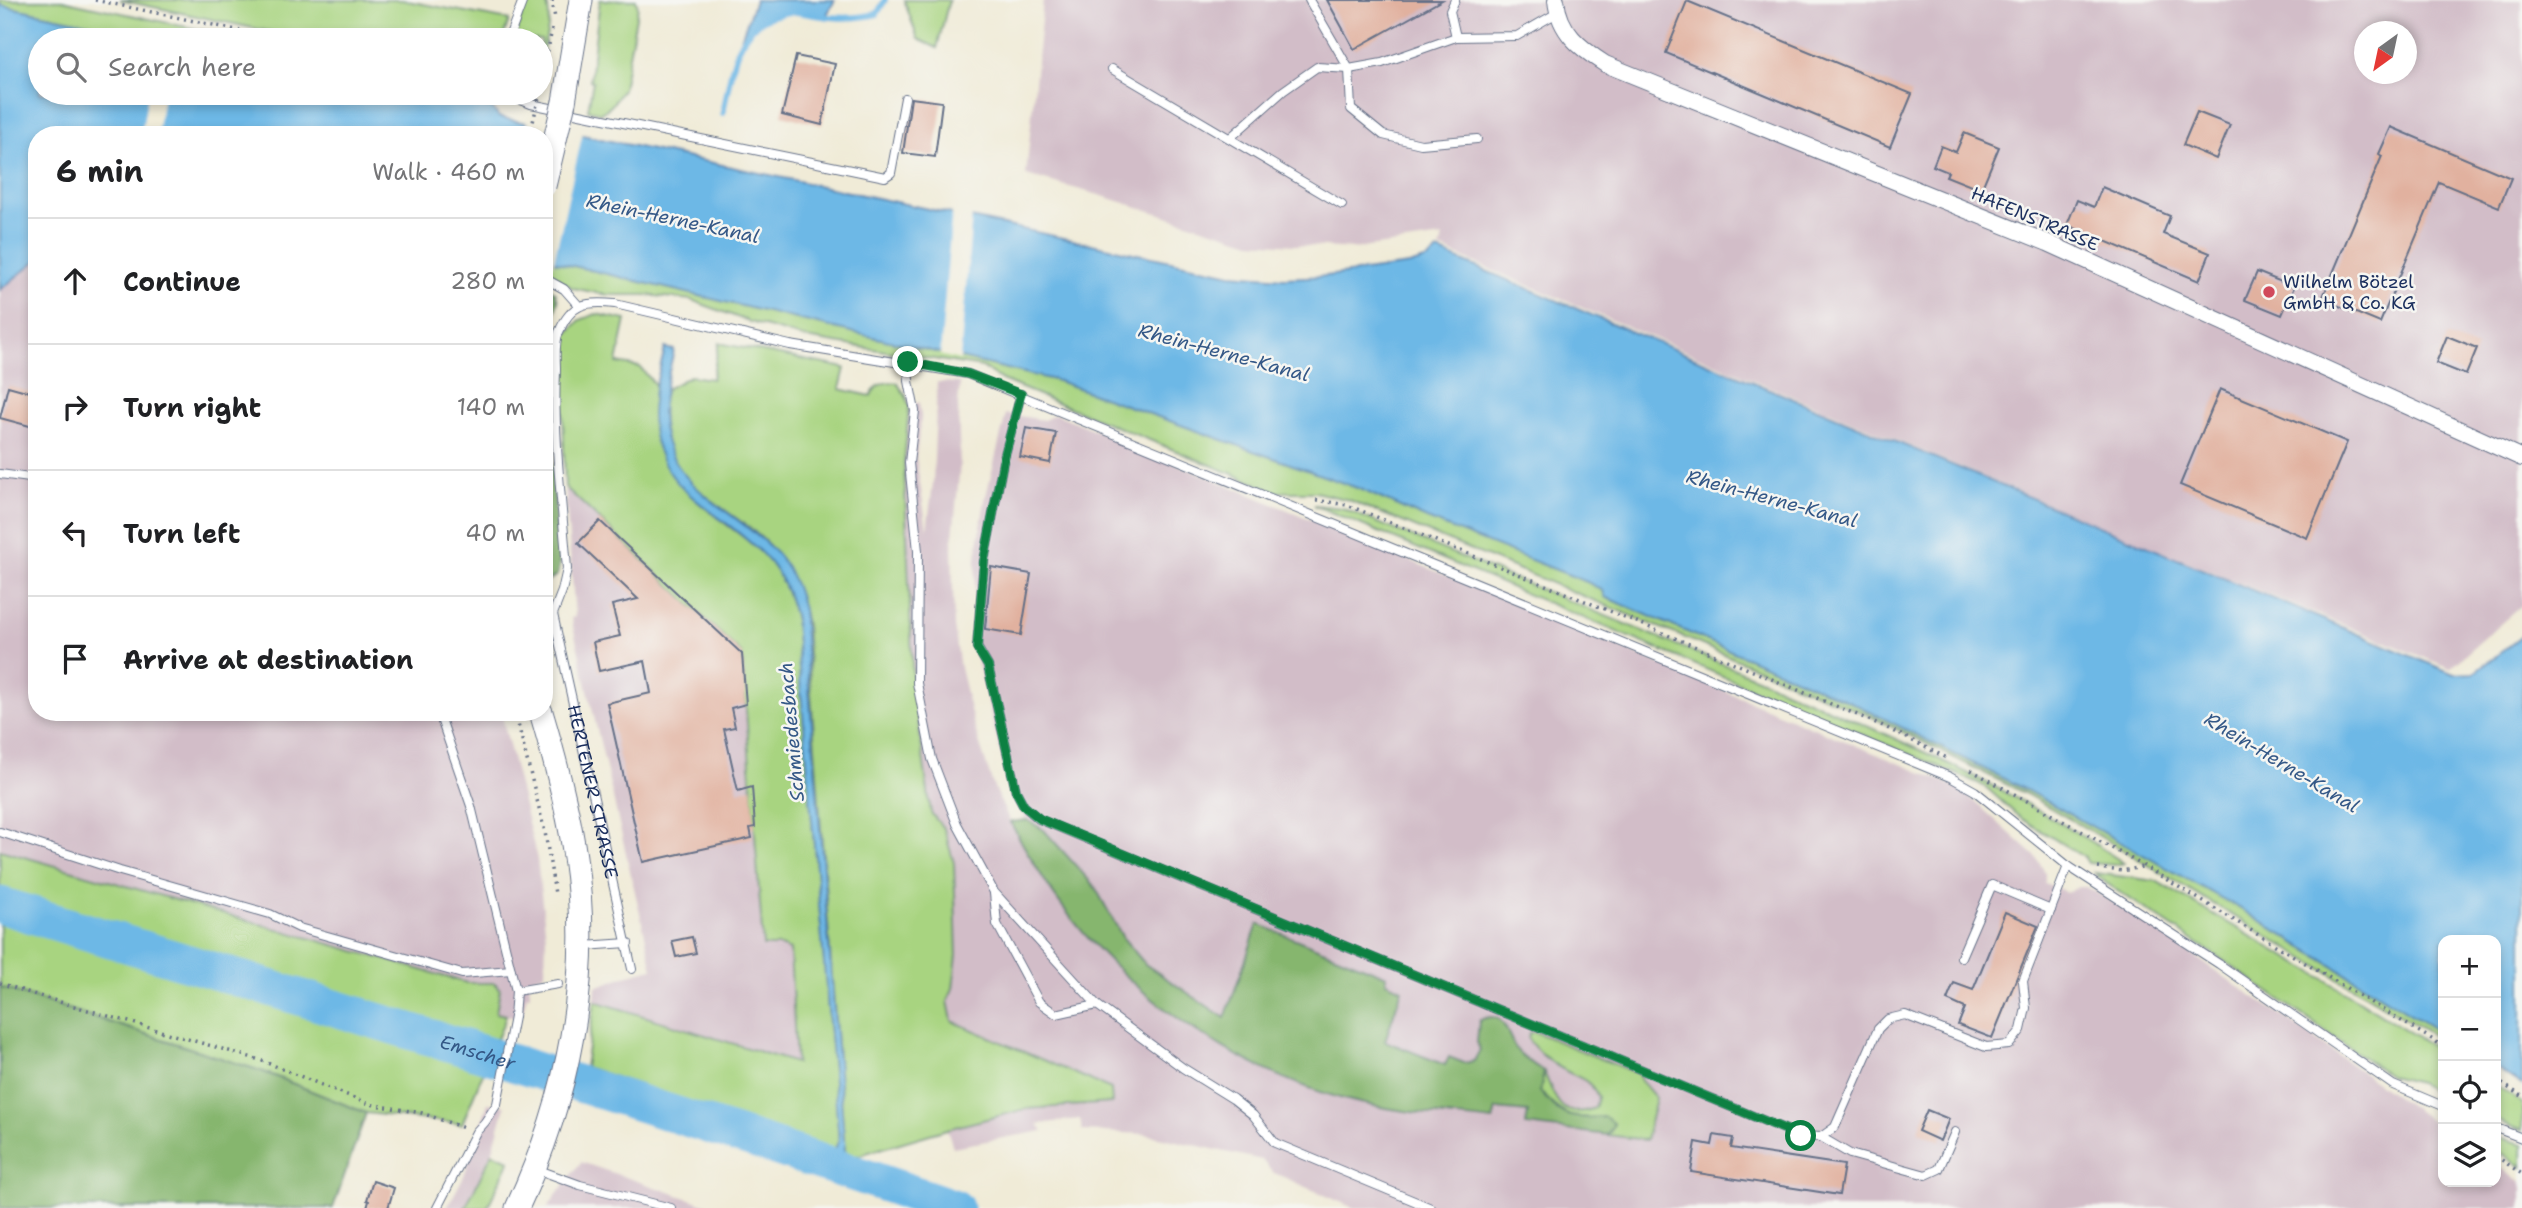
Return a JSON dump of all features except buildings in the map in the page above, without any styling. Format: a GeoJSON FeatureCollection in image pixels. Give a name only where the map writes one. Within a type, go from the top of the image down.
{"type":"FeatureCollection","features":[{"type":"Feature","properties":{"kind":"main road"},"geometry":{"type":"LineString","coordinates":[[553,148],[564,102],[581,0]]}},
{"type":"Feature","properties":{"kind":"main road","name":"HERTENER STRASSE"},"geometry":{"type":"LineString","coordinates":[[517,1208],[536,1169],[552,1122],[573,1030],[581,946],[575,856],[543,721]]}},
{"type":"Feature","properties":{"kind":"street","name":"HAFENSTRASSE"},"geometry":{"type":"LineString","coordinates":[[1556,7],[1568,36],[1605,64],[2048,243],[2522,458]]}},
{"type":"Feature","properties":{"kind":"lane"},"geometry":{"type":"LineString","coordinates":[[512,28],[523,0]]}},
{"type":"Feature","properties":{"kind":"lane"},"geometry":{"type":"LineString","coordinates":[[1309,0],[1349,69],[1351,108],[1383,135],[1420,144],[1477,139]]}},
{"type":"Feature","properties":{"kind":"lane"},"geometry":{"type":"LineString","coordinates":[[1455,0],[1450,11],[1456,37]]}},
{"type":"Feature","properties":{"kind":"lane"},"geometry":{"type":"LineString","coordinates":[[1230,138],[1283,91],[1317,67],[1349,69],[1382,63],[1456,37],[1517,36],[1556,7]]}},
{"type":"Feature","properties":{"kind":"lane"},"geometry":{"type":"LineString","coordinates":[[1112,69],[1342,205]]}},
{"type":"Feature","properties":{"kind":"lane"},"geometry":{"type":"LineString","coordinates":[[536,105],[885,177],[891,173],[905,98]]}},
{"type":"Feature","properties":{"kind":"lane"},"geometry":{"type":"LineString","coordinates":[[553,283],[564,289],[579,306],[590,301],[615,304],[790,345],[908,362],[968,374],[1950,777],[1975,791],[2068,866],[2219,964],[2393,1085],[2438,1104]]}},
{"type":"Feature","properties":{"kind":"lane","name":"HERTENER STRASSE"},"geometry":{"type":"LineString","coordinates":[[553,608],[562,591],[567,569],[555,405],[558,334],[568,317],[579,306]]}},
{"type":"Feature","properties":{"kind":"lane"},"geometry":{"type":"LineString","coordinates":[[908,362],[908,381],[915,411],[909,463],[918,551],[917,683],[932,760],[957,824],[994,892],[1097,1005],[1184,1068],[1233,1099],[1253,1115],[1275,1143],[1431,1208]]}},
{"type":"Feature","properties":{"kind":"lane"},"geometry":{"type":"LineString","coordinates":[[1021,394],[1003,462],[984,561],[977,648],[988,666],[1016,791],[1024,806],[1040,819],[1801,1136],[1821,1136],[1850,1154],[1926,1175],[1939,1169],[1955,1132]]}},
{"type":"Feature","properties":{"kind":"lane"},"geometry":{"type":"LineString","coordinates":[[0,474],[28,477]]}},
{"type":"Feature","properties":{"kind":"lane","name":"HERTENER STRASSE"},"geometry":{"type":"LineString","coordinates":[[553,632],[632,969]]}},
{"type":"Feature","properties":{"kind":"lane"},"geometry":{"type":"LineString","coordinates":[[436,1208],[476,1132],[497,1104],[514,1017],[516,991],[471,806],[442,721]]}},
{"type":"Feature","properties":{"kind":"lane"},"geometry":{"type":"LineString","coordinates":[[0,832],[120,871],[270,914],[299,928],[462,974],[511,970]]}},
{"type":"Feature","properties":{"kind":"lane"},"geometry":{"type":"LineString","coordinates":[[1821,1136],[1835,1127],[1878,1029],[1888,1019],[1905,1015],[1986,1047],[2009,1045],[2021,1030],[2026,1008],[2023,981],[2068,866]]}},
{"type":"Feature","properties":{"kind":"lane"},"geometry":{"type":"LineString","coordinates":[[1961,957],[1992,885],[2051,910]]}},
{"type":"Feature","properties":{"kind":"lane"},"geometry":{"type":"LineString","coordinates":[[994,892],[997,924],[1039,1002],[1056,1014],[1097,1005]]}},
{"type":"Feature","properties":{"kind":"lane"},"geometry":{"type":"LineString","coordinates":[[581,946],[628,943]]}},
{"type":"Feature","properties":{"kind":"lane"},"geometry":{"type":"LineString","coordinates":[[516,991],[558,984]]}},
{"type":"Feature","properties":{"kind":"lane"},"geometry":{"type":"LineString","coordinates":[[2501,1130],[2522,1138]]}},
{"type":"Feature","properties":{"kind":"lane"},"geometry":{"type":"LineString","coordinates":[[536,1169],[580,1185],[671,1208]]}},
{"type":"Feature","properties":{"kind":"path"},"geometry":{"type":"LineString","coordinates":[[95,0],[227,28]]}},
{"type":"Feature","properties":{"kind":"path"},"geometry":{"type":"LineString","coordinates":[[552,0],[555,17],[553,28]]}},
{"type":"Feature","properties":{"kind":"path"},"geometry":{"type":"LineString","coordinates":[[532,126],[537,105]]}},
{"type":"Feature","properties":{"kind":"path"},"geometry":{"type":"LineString","coordinates":[[516,721],[545,832],[556,902]]}},
{"type":"Feature","properties":{"kind":"path"},"geometry":{"type":"LineString","coordinates":[[2080,874],[2091,867],[2122,871],[2144,866]]}},
{"type":"Feature","properties":{"kind":"path"},"geometry":{"type":"LineString","coordinates":[[0,983],[36,996],[260,1060],[369,1104],[422,1113],[476,1132]]}},
{"type":"Feature","properties":{"kind":"path"},"geometry":{"type":"LineString","coordinates":[[2501,1083],[2522,1096]]}},
{"type":"Feature","properties":{"kind":"path"},"geometry":{"type":"LineString","coordinates":[[2501,1159],[2522,1174]]}},
{"type":"Feature","properties":{"kind":"shaded area"},"geometry":{"type":"Polygon","coordinates":[[[1043,0],[2522,0],[2522,605],[2450,668],[2137,541],[1440,248],[1443,237],[1353,249],[1251,242],[1026,175],[1043,0]]]}},
{"type":"Feature","properties":{"kind":"shaded area"},"geometry":{"type":"Polygon","coordinates":[[[28,267],[28,721],[503,721],[537,859],[546,937],[545,973],[529,979],[530,995],[527,995],[521,1018],[496,1013],[500,989],[495,983],[467,983],[0,850],[0,290],[28,267]]]}},
{"type":"Feature","properties":{"kind":"shaded area"},"geometry":{"type":"Polygon","coordinates":[[[937,382],[960,383],[960,465],[952,547],[954,626],[960,668],[974,726],[993,785],[1010,822],[1058,901],[1109,959],[1205,1037],[1270,1072],[1339,1098],[1493,1121],[1495,1109],[1528,1112],[1526,1126],[1646,1139],[1650,1092],[1638,1074],[1528,1039],[1532,1046],[1565,1071],[1581,1076],[1594,1085],[1598,1097],[1595,1108],[1582,1113],[1568,1111],[1555,1101],[1544,1072],[1520,1055],[1503,1022],[1474,1061],[1446,1066],[1385,1041],[1401,989],[1385,982],[1387,976],[1258,924],[1225,1018],[1145,964],[1135,954],[1094,887],[1044,830],[1027,820],[1016,806],[972,648],[976,558],[985,500],[1006,414],[1044,420],[1056,414],[1961,789],[2036,857],[2045,872],[2045,883],[2067,892],[2087,887],[2129,912],[2438,1125],[2438,1187],[2501,1187],[2501,1167],[2522,1182],[2522,1208],[1354,1208],[1272,1172],[1262,1160],[1145,1134],[1082,1131],[1080,1119],[1038,1124],[1043,1131],[953,1147],[947,1129],[1026,1109],[1112,1103],[1111,1090],[952,1022],[948,1001],[953,988],[957,955],[954,863],[944,829],[931,813],[913,685],[904,464],[909,406],[919,402],[921,417],[916,457],[927,530],[933,483],[937,382]]]}},
{"type":"Feature","properties":{"kind":"shaded area"},"geometry":{"type":"Polygon","coordinates":[[[565,487],[742,654],[764,946],[780,946],[790,950],[796,1063],[595,1001],[596,987],[653,969],[571,618],[575,617],[565,487]]]}},
{"type":"Feature","properties":{"kind":"shaded area"},"geometry":{"type":"Polygon","coordinates":[[[488,1103],[505,1106],[492,1153],[465,1208],[447,1208],[464,1176],[488,1103]]]}},
{"type":"Feature","properties":{"kind":"shaded area"},"geometry":{"type":"Polygon","coordinates":[[[581,1162],[716,1208],[547,1208],[581,1162]]]}},
{"type":"Feature","properties":{"kind":"green space"},"geometry":{"type":"Polygon","coordinates":[[[0,0],[62,0],[192,28],[109,28],[0,5],[0,0]]]}},
{"type":"Feature","properties":{"kind":"green space"},"geometry":{"type":"Polygon","coordinates":[[[120,0],[402,0],[509,20],[506,28],[253,28],[120,0]]]}},
{"type":"Feature","properties":{"kind":"green space"},"geometry":{"type":"Polygon","coordinates":[[[527,0],[545,0],[549,14],[548,28],[517,28],[527,0]]]}},
{"type":"Feature","properties":{"kind":"green space"},"geometry":{"type":"Polygon","coordinates":[[[600,0],[636,0],[638,6],[623,89],[611,106],[601,113],[588,110],[600,0]]]}},
{"type":"Feature","properties":{"kind":"green space"},"geometry":{"type":"Polygon","coordinates":[[[904,0],[949,0],[937,48],[918,39],[904,0]]]}},
{"type":"Feature","properties":{"kind":"green space"},"geometry":{"type":"Polygon","coordinates":[[[553,261],[1058,381],[1360,489],[1427,519],[1587,582],[1603,591],[1605,597],[1853,703],[2026,790],[2239,908],[2438,1031],[2438,1038],[2026,794],[1868,715],[1349,500],[1315,492],[1277,492],[1002,380],[982,367],[805,338],[750,322],[691,300],[646,295],[607,295],[573,288],[553,275],[553,261]]]}},
{"type":"Feature","properties":{"kind":"green space"},"geometry":{"type":"Polygon","coordinates":[[[553,291],[558,301],[553,317],[553,291]]]}},
{"type":"Feature","properties":{"kind":"green space"},"geometry":{"type":"Polygon","coordinates":[[[596,314],[626,320],[617,363],[640,367],[656,386],[654,432],[667,468],[692,497],[769,561],[791,604],[795,620],[839,1140],[835,1149],[585,1067],[595,1001],[796,1063],[790,950],[780,946],[763,946],[742,654],[565,487],[562,374],[566,335],[580,320],[596,314]]]}},
{"type":"Feature","properties":{"kind":"green space"},"geometry":{"type":"Polygon","coordinates":[[[719,343],[845,368],[840,389],[871,396],[881,384],[892,382],[897,383],[906,396],[909,406],[904,464],[913,685],[931,813],[944,829],[954,863],[957,955],[953,988],[948,1001],[952,1021],[1111,1089],[1112,1103],[1026,1109],[856,1156],[845,1152],[806,625],[802,607],[793,580],[778,556],[764,540],[698,490],[684,475],[673,458],[664,431],[663,407],[666,389],[690,376],[712,379],[719,343]]]}},
{"type":"Feature","properties":{"kind":"green space"},"geometry":{"type":"Polygon","coordinates":[[[553,478],[559,565],[557,575],[553,578],[553,478]]]}},
{"type":"Feature","properties":{"kind":"green space"},"geometry":{"type":"Polygon","coordinates":[[[1314,505],[1342,508],[1846,717],[1941,760],[2035,808],[2124,863],[2088,863],[2085,858],[2019,817],[1978,783],[1314,505]]]}},
{"type":"Feature","properties":{"kind":"green space"},"geometry":{"type":"Polygon","coordinates":[[[1027,820],[1044,830],[1095,887],[1123,938],[1145,964],[1225,1018],[1258,924],[1387,976],[1386,982],[1402,989],[1385,1041],[1445,1065],[1449,1057],[1464,1063],[1474,1061],[1480,1050],[1477,1042],[1479,1021],[1489,1017],[1496,1018],[1501,1021],[1521,1055],[1544,1072],[1540,1091],[1554,1107],[1575,1117],[1605,1117],[1614,1124],[1607,1135],[1526,1125],[1528,1112],[1496,1109],[1493,1121],[1397,1110],[1340,1098],[1260,1067],[1183,1022],[1147,995],[1114,965],[1057,899],[1010,822],[1027,820]]]}},
{"type":"Feature","properties":{"kind":"green space"},"geometry":{"type":"Polygon","coordinates":[[[0,850],[467,983],[495,983],[500,989],[496,1013],[506,1015],[462,1124],[366,1113],[264,1072],[0,987],[0,850]]]}},
{"type":"Feature","properties":{"kind":"green space"},"geometry":{"type":"Polygon","coordinates":[[[2095,873],[2156,881],[2321,977],[2438,1050],[2438,1094],[2419,1083],[2390,1076],[2095,873]]]}},
{"type":"Feature","properties":{"kind":"green space"},"geometry":{"type":"Polygon","coordinates":[[[0,987],[264,1072],[366,1113],[333,1208],[0,1208],[0,987]]]}},
{"type":"Feature","properties":{"kind":"green space"},"geometry":{"type":"Polygon","coordinates":[[[1535,1032],[1638,1074],[1656,1098],[1646,1140],[1607,1135],[1611,1131],[1572,1117],[1555,1107],[1540,1091],[1544,1072],[1556,1099],[1567,1109],[1574,1112],[1595,1108],[1598,1097],[1589,1083],[1555,1065],[1535,1048],[1528,1039],[1529,1033],[1535,1032]]]}},
{"type":"Feature","properties":{"kind":"green space"},"geometry":{"type":"Polygon","coordinates":[[[2501,1089],[2522,1103],[2522,1131],[2501,1122],[2501,1089]]]}},
{"type":"Feature","properties":{"kind":"green space"},"geometry":{"type":"Polygon","coordinates":[[[2501,1138],[2522,1144],[2522,1167],[2501,1152],[2501,1138]]]}},
{"type":"Feature","properties":{"kind":"green space"},"geometry":{"type":"Polygon","coordinates":[[[492,1153],[510,1160],[487,1208],[465,1208],[492,1153]]]}},
{"type":"Feature","properties":{"kind":"water"},"geometry":{"type":"Polygon","coordinates":[[[755,0],[835,0],[825,18],[784,13],[764,19],[746,36],[737,50],[755,0]]]}},
{"type":"Feature","properties":{"kind":"water"},"geometry":{"type":"Polygon","coordinates":[[[0,5],[109,28],[28,28],[28,105],[477,105],[493,109],[499,117],[541,126],[28,126],[28,267],[0,290],[0,5]]]}},
{"type":"Feature","properties":{"kind":"water","name":"Rhein-Herne-Kanal"},"geometry":{"type":"Polygon","coordinates":[[[553,129],[1231,274],[1284,278],[1326,276],[1409,265],[1428,259],[1438,251],[2454,674],[2474,673],[2522,636],[2522,1085],[2501,1071],[2501,935],[2438,935],[2438,1031],[2239,908],[2026,790],[1853,703],[1605,597],[1603,591],[1587,582],[1427,519],[1360,489],[1058,381],[553,261],[553,129]]]}},
{"type":"Feature","properties":{"kind":"water"},"geometry":{"type":"Polygon","coordinates":[[[665,348],[674,350],[662,413],[665,439],[674,460],[703,494],[776,553],[793,579],[803,610],[845,1152],[835,1149],[839,1140],[795,620],[784,586],[771,564],[748,540],[693,498],[664,464],[656,442],[652,407],[665,348]]]}},
{"type":"Feature","properties":{"kind":"pier"},"geometry":{"type":"Polygon","coordinates":[[[146,105],[162,105],[158,126],[142,126],[146,105]]]}},
{"type":"Feature","properties":{"kind":"pier"},"geometry":{"type":"Polygon","coordinates":[[[528,120],[583,132],[553,265],[553,126],[527,126],[528,120]]]}},
{"type":"Feature","properties":{"kind":"pier"},"geometry":{"type":"Polygon","coordinates":[[[952,210],[972,214],[960,360],[940,355],[952,210]]]}},
{"type":"Feature","properties":{"kind":"waterway","name":"Schmiedesbach"},"geometry":{"type":"LineString","coordinates":[[723,113],[736,54],[751,29],[762,21],[792,12],[836,18],[866,16],[877,14],[885,0]]}},
{"type":"Feature","properties":{"kind":"waterway","name":"Emscher"},"geometry":{"type":"LineString","coordinates":[[0,905],[599,1090],[955,1208]]}},
{"type":"Feature","properties":{"kind":"waterway","name":"Schmiedesbach"},"geometry":{"type":"LineString","coordinates":[[834,1166],[842,1143]]}},
{"type":"Feature","properties":{"kind":"place","name":"Wilhelm Bötzel GmbH & Co. KG"},"geometry":{"type":"Point","coordinates":[2269,292]}},
{"type":"Feature","properties":{"kind":"route"},"geometry":{"type":"LineString","coordinates":[[908,362],[968,374],[1021,394],[1003,462],[984,561],[977,648],[988,666],[1016,791],[1024,806],[1040,819],[1801,1136]]}}]}
